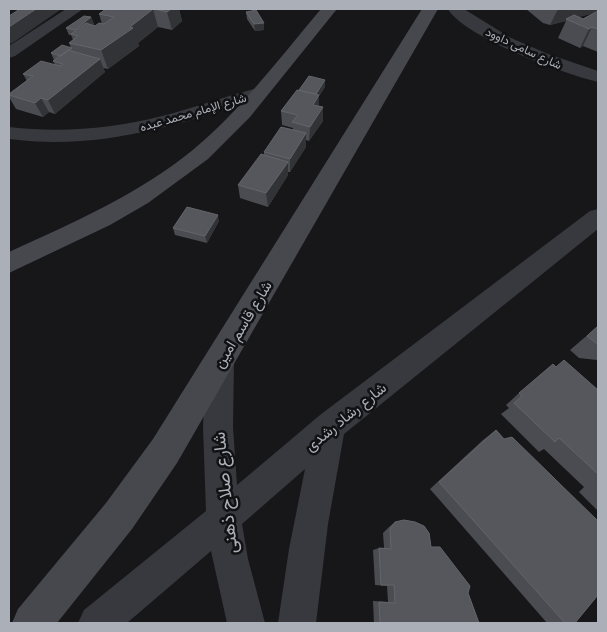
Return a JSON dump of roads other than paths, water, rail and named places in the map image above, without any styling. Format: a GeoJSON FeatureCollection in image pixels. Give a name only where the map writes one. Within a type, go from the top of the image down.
{"type":"FeatureCollection","features":[{"type":"Feature","properties":{"kind":"main road"},"geometry":{"type":"LineString","coordinates":[[9,263],[102,219],[173,175],[224,133],[329,9]]}},
{"type":"Feature","properties":{"kind":"main road","name":"شارع قاسم امين"},"geometry":{"type":"LineString","coordinates":[[32,623],[119,516],[165,450],[430,9]]}},
{"type":"Feature","properties":{"kind":"street"},"geometry":{"type":"LineString","coordinates":[[9,69],[14,56],[47,37],[55,23],[76,9]]}},
{"type":"Feature","properties":{"kind":"street","name":"شارع سامى داوود"},"geometry":{"type":"LineString","coordinates":[[455,9],[467,19],[498,38],[550,62],[598,76]]}},
{"type":"Feature","properties":{"kind":"street","name":"شارع الإمام محمد عبده"},"geometry":{"type":"LineString","coordinates":[[9,134],[61,137],[133,130],[179,118],[258,93]]}},
{"type":"Feature","properties":{"kind":"street","name":"شارع رشاد رشدى"},"geometry":{"type":"LineString","coordinates":[[97,623],[144,586],[331,426],[598,217]]}},
{"type":"Feature","properties":{"kind":"street","name":"شارع صلاح ذهنى"},"geometry":{"type":"LineString","coordinates":[[220,361],[217,407],[224,518],[236,590],[246,623]]}},
{"type":"Feature","properties":{"kind":"street"},"geometry":{"type":"LineString","coordinates":[[297,623],[304,555],[316,485],[331,426]]}}]}
